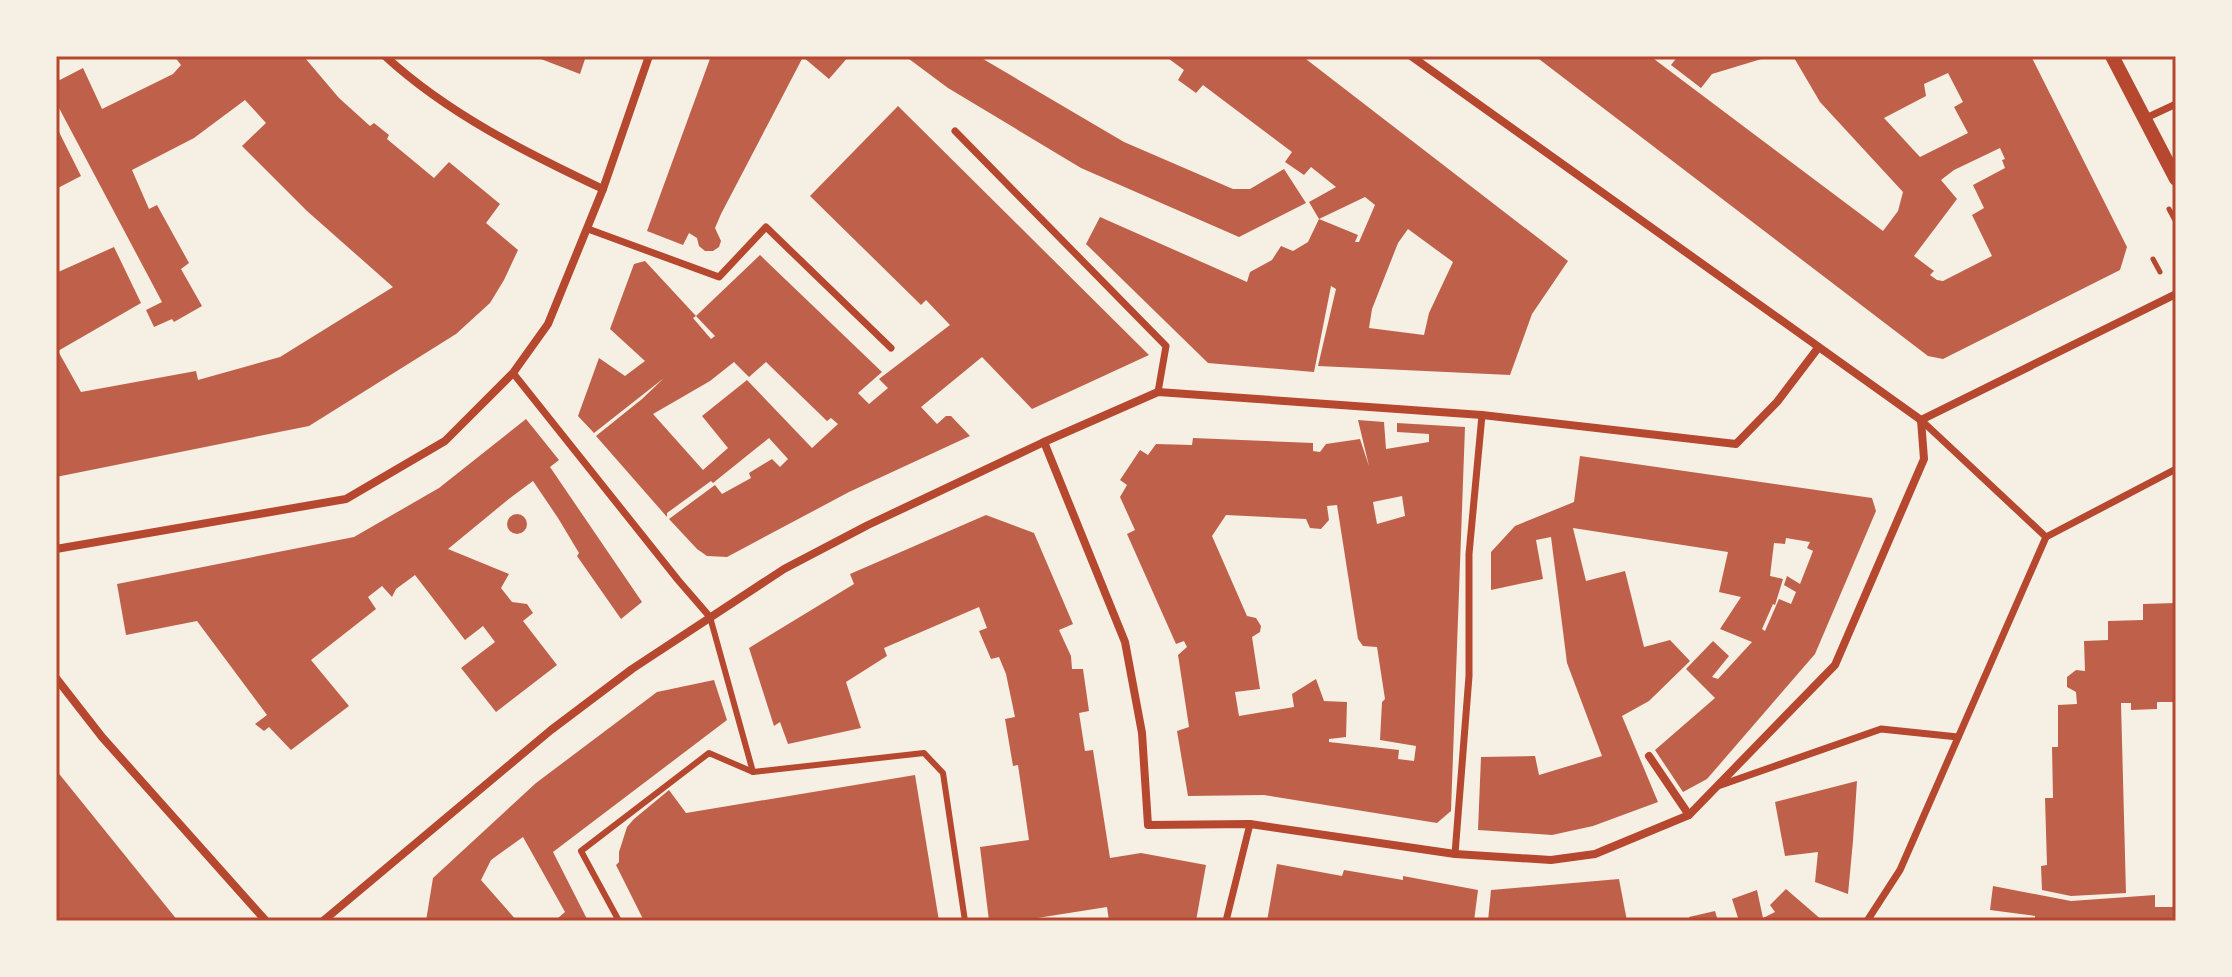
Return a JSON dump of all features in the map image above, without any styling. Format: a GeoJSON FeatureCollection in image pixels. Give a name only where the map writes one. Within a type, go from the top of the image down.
{"type":"FeatureCollection","features":[{"type":"Feature","properties":{"kind":"street"},"geometry":{"type":"LineString","coordinates":[[385,56],[440,100],[497,136],[603,189]]}},
{"type":"Feature","properties":{"kind":"street"},"geometry":{"type":"LineString","coordinates":[[56,549],[346,499],[445,441],[513,373],[548,324],[588,229],[649,56]]}},
{"type":"Feature","properties":{"kind":"street"},"geometry":{"type":"LineString","coordinates":[[1411,56],[1921,420],[2046,537]]}},
{"type":"Feature","properties":{"kind":"street"},"geometry":{"type":"LineString","coordinates":[[2112,56],[2176,179]]}},
{"type":"Feature","properties":{"kind":"street"},"geometry":{"type":"LineString","coordinates":[[2146,118],[2176,104]]}},
{"type":"Feature","properties":{"kind":"street"},"geometry":{"type":"LineString","coordinates":[[955,131],[1166,346],[1158,392]]}},
{"type":"Feature","properties":{"kind":"street"},"geometry":{"type":"LineString","coordinates":[[588,229],[719,277],[766,227],[891,348]]}},
{"type":"Feature","properties":{"kind":"street"},"geometry":{"type":"LineString","coordinates":[[1921,420],[2176,294]]}},
{"type":"Feature","properties":{"kind":"street"},"geometry":{"type":"LineString","coordinates":[[323,921],[551,730],[632,669],[784,569],[868,525],[1158,392],[1482,415],[1736,444],[1777,402],[1818,348]]}},
{"type":"Feature","properties":{"kind":"street"},"geometry":{"type":"LineString","coordinates":[[513,373],[710,617]]}},
{"type":"Feature","properties":{"kind":"street"},"geometry":{"type":"LineString","coordinates":[[1455,854],[1469,676],[1469,554],[1482,415]]}},
{"type":"Feature","properties":{"kind":"street"},"geometry":{"type":"LineString","coordinates":[[1044,442],[1125,642],[1142,733],[1148,825],[1250,824],[1455,854],[1551,860],[1595,854],[1689,815],[1835,665],[1924,459],[1921,420]]}},
{"type":"Feature","properties":{"kind":"street"},"geometry":{"type":"LineString","coordinates":[[1867,921],[1900,870],[2046,537],[2176,469]]}},
{"type":"Feature","properties":{"kind":"street"},"geometry":{"type":"LineString","coordinates":[[56,678],[102,737],[266,921]]}},
{"type":"Feature","properties":{"kind":"street"},"geometry":{"type":"LineString","coordinates":[[1716,787],[1881,729],[1958,737]]}},
{"type":"Feature","properties":{"kind":"street"},"geometry":{"type":"LineString","coordinates":[[1649,756],[1689,815]]}},
{"type":"Feature","properties":{"kind":"street"},"geometry":{"type":"LineString","coordinates":[[1226,921],[1250,824]]}},
{"type":"Feature","properties":{"kind":"lane"},"geometry":{"type":"LineString","coordinates":[[710,617],[753,772]]}},
{"type":"Feature","properties":{"kind":"lane"},"geometry":{"type":"LineString","coordinates":[[619,921],[581,851],[709,753],[753,772],[924,753],[943,773],[965,921]]}},
{"type":"Feature","properties":{"kind":"building"},"geometry":{"type":"Polygon","coordinates":[[[174,56],[307,56],[305,58],[339,98],[370,126],[374,123],[389,135],[387,139],[434,178],[449,162],[500,204],[486,223],[518,250],[490,303],[456,334],[309,426],[56,477],[56,273],[114,247],[141,303],[58,351],[81,392],[196,371],[198,380],[280,357],[393,287],[307,211],[242,146],[266,123],[245,100],[194,138],[132,170],[149,209],[157,205],[189,263],[181,269],[202,306],[174,322],[172,319],[154,327],[146,310],[162,302],[59,108],[56,110],[56,82],[83,68],[102,109],[173,74],[181,65],[174,56]]]}},
{"type":"Feature","properties":{"kind":"building"},"geometry":{"type":"Polygon","coordinates":[[[533,56],[586,56],[580,74],[533,56]]]}},
{"type":"Feature","properties":{"kind":"building"},"geometry":{"type":"Polygon","coordinates":[[[711,56],[849,56],[829,79],[803,57],[721,214],[715,228],[721,241],[719,247],[705,251],[699,246],[697,238],[689,233],[683,245],[647,231],[711,56]]]}},
{"type":"Feature","properties":{"kind":"building"},"geometry":{"type":"Polygon","coordinates":[[[905,56],[978,56],[1124,142],[1233,189],[1250,189],[1284,169],[1306,203],[1239,237],[1081,168],[948,88],[905,56]]]}},
{"type":"Feature","properties":{"kind":"building"},"geometry":{"type":"Polygon","coordinates":[[[1165,56],[1302,56],[1568,261],[1532,314],[1510,375],[1318,366],[1336,289],[1331,286],[1314,372],[1208,363],[1086,244],[1100,217],[1247,282],[1250,272],[1272,260],[1281,246],[1293,251],[1308,242],[1319,219],[1309,202],[1336,187],[1311,167],[1304,175],[1285,162],[1292,152],[1203,85],[1196,93],[1178,80],[1184,70],[1165,56]],[[1365,197],[1319,219],[1358,235],[1355,242],[1359,242],[1375,205],[1365,197]],[[1408,229],[1398,243],[1372,309],[1369,328],[1424,335],[1429,313],[1453,262],[1408,229]]]}},
{"type":"Feature","properties":{"kind":"building"},"geometry":{"type":"Polygon","coordinates":[[[1535,56],[1650,56],[1883,231],[1898,211],[1903,192],[1820,102],[1793,56],[2031,56],[2127,247],[2120,270],[1943,359],[1928,356],[1535,56]],[[1948,73],[1924,84],[1926,96],[1884,118],[1920,157],[1968,133],[1954,107],[1963,102],[1948,73]],[[2000,148],[1954,170],[1941,180],[1957,199],[1914,256],[1934,271],[1930,275],[1937,280],[1943,281],[1992,256],[1972,215],[1984,208],[1973,185],[2005,168],[2000,148]]]}},
{"type":"Feature","properties":{"kind":"building"},"geometry":{"type":"Polygon","coordinates":[[[1678,56],[1768,57],[1712,74],[1701,88],[1671,65],[1678,56]]]}},
{"type":"Feature","properties":{"kind":"building"},"geometry":{"type":"Polygon","coordinates":[[[898,106],[1149,355],[1032,409],[982,357],[921,407],[937,424],[946,416],[951,416],[970,436],[849,492],[727,557],[707,556],[669,519],[715,485],[722,494],[751,478],[749,473],[772,459],[780,467],[788,459],[769,438],[713,483],[711,481],[667,513],[667,517],[596,436],[664,378],[594,433],[578,416],[599,358],[625,376],[645,361],[610,329],[634,264],[645,261],[696,316],[760,255],[882,372],[858,393],[869,404],[888,388],[879,379],[950,325],[926,300],[921,305],[810,196],[898,106]],[[696,316],[693,318],[711,339],[715,336],[696,316]],[[734,362],[710,381],[653,414],[703,470],[728,448],[702,416],[747,380],[812,448],[838,424],[831,418],[827,421],[766,362],[749,377],[734,362]]]}},
{"type":"Feature","properties":{"kind":"building"},"geometry":{"type":"Polygon","coordinates":[[[56,126],[81,176],[56,189],[56,126]]]}},
{"type":"Feature","properties":{"kind":"building"},"geometry":{"type":"Polygon","coordinates":[[[526,419],[559,460],[550,467],[642,602],[621,619],[577,556],[579,553],[533,481],[510,498],[448,549],[509,574],[501,588],[512,602],[527,604],[533,613],[523,621],[557,665],[496,712],[461,668],[495,642],[483,626],[465,640],[415,575],[396,589],[392,597],[382,586],[368,597],[376,609],[311,660],[349,706],[291,750],[269,727],[264,731],[255,724],[267,715],[197,621],[126,635],[117,584],[354,537],[439,488],[526,419]]]}},
{"type":"Feature","properties":{"kind":"building"},"geometry":{"type":"Polygon","coordinates":[[[1358,420],[1384,422],[1386,449],[1429,442],[1429,434],[1397,432],[1397,423],[1465,427],[1451,811],[1437,823],[1264,795],[1188,796],[1177,731],[1189,727],[1178,655],[1187,647],[1184,641],[1176,644],[1127,534],[1135,530],[1120,497],[1127,485],[1120,480],[1140,450],[1148,455],[1156,444],[1192,445],[1193,438],[1313,443],[1313,451],[1320,452],[1326,444],[1360,439],[1369,466],[1358,420]],[[1402,496],[1373,502],[1377,524],[1405,516],[1402,496]],[[1337,505],[1327,506],[1329,520],[1321,529],[1310,528],[1306,519],[1226,515],[1212,536],[1247,616],[1256,618],[1261,626],[1260,632],[1252,637],[1260,689],[1235,692],[1239,716],[1294,707],[1292,694],[1316,679],[1324,701],[1347,702],[1346,737],[1329,739],[1329,742],[1399,750],[1398,759],[1414,761],[1416,746],[1380,740],[1382,702],[1385,699],[1377,647],[1363,646],[1358,639],[1337,505]]]}},
{"type":"Feature","properties":{"kind":"building"},"geometry":{"type":"Polygon","coordinates":[[[1580,456],[1872,498],[1876,511],[1815,654],[1707,779],[1683,792],[1655,750],[1715,698],[1686,669],[1713,641],[1729,656],[1712,677],[1718,679],[1752,642],[1720,629],[1741,597],[1719,592],[1728,552],[1573,528],[1586,581],[1625,571],[1644,647],[1670,640],[1690,661],[1649,701],[1622,716],[1658,802],[1593,826],[1552,835],[1478,830],[1481,757],[1535,756],[1539,775],[1602,756],[1567,663],[1551,537],[1536,540],[1543,579],[1491,590],[1491,552],[1515,526],[1574,502],[1580,456]],[[1786,538],[1785,544],[1774,543],[1770,576],[1783,579],[1775,605],[1762,629],[1765,631],[1779,599],[1791,604],[1796,592],[1784,585],[1787,576],[1800,584],[1813,551],[1807,548],[1810,542],[1786,538]]]}},
{"type":"Feature","properties":{"kind":"building"},"geometry":{"type":"Polygon","coordinates":[[[517,514],[524,517],[527,524],[524,531],[517,534],[510,531],[507,524],[510,517],[517,514]]]}},
{"type":"Feature","properties":{"kind":"building"},"geometry":{"type":"Polygon","coordinates":[[[986,515],[1034,533],[1073,624],[1059,630],[1071,656],[1072,669],[1083,669],[1089,711],[1079,713],[1085,751],[1093,750],[1110,858],[1141,853],[1206,865],[1196,921],[1109,921],[1107,907],[1018,921],[989,921],[980,847],[1029,840],[1018,765],[1013,766],[1005,719],[1015,717],[1006,674],[999,657],[991,659],[979,631],[987,628],[979,607],[884,648],[887,656],[846,682],[861,728],[788,744],[780,722],[774,726],[749,648],[854,584],[850,574],[986,515]]]}},
{"type":"Feature","properties":{"kind":"building"},"geometry":{"type":"Polygon","coordinates":[[[2176,603],[2176,702],[2157,702],[2157,709],[2131,710],[2131,703],[2121,703],[2126,893],[2071,896],[2042,890],[2041,866],[2047,865],[2045,798],[2053,798],[2052,747],[2058,747],[2058,705],[2077,704],[2076,692],[2067,687],[2067,677],[2076,670],[2085,671],[2084,641],[2108,640],[2108,621],[2143,620],[2143,604],[2176,603]]]}},
{"type":"Feature","properties":{"kind":"building"},"geometry":{"type":"Polygon","coordinates":[[[714,680],[727,720],[553,852],[588,921],[561,921],[558,918],[565,912],[523,837],[491,860],[481,880],[517,921],[426,921],[433,878],[536,783],[657,692],[714,680]]]}},
{"type":"Feature","properties":{"kind":"building"},"geometry":{"type":"Polygon","coordinates":[[[56,770],[178,921],[56,921],[56,770]]]}},
{"type":"Feature","properties":{"kind":"building"},"geometry":{"type":"Polygon","coordinates":[[[915,775],[939,921],[644,921],[616,865],[627,827],[669,790],[686,813],[915,775]]]}},
{"type":"Feature","properties":{"kind":"building"},"geometry":{"type":"Polygon","coordinates":[[[1857,781],[1848,894],[1815,882],[1818,852],[1785,856],[1775,802],[1857,781]]]}},
{"type":"Feature","properties":{"kind":"building"},"geometry":{"type":"Polygon","coordinates":[[[1277,864],[1342,876],[1344,870],[1403,880],[1403,876],[1478,890],[1474,921],[1267,921],[1277,864]]]}},
{"type":"Feature","properties":{"kind":"building"},"geometry":{"type":"Polygon","coordinates":[[[1619,879],[1627,921],[1488,921],[1491,890],[1619,879]]]}},
{"type":"Feature","properties":{"kind":"building"},"geometry":{"type":"Polygon","coordinates":[[[1993,886],[2071,901],[2155,895],[2155,907],[2176,907],[2176,921],[2035,921],[2035,916],[1990,910],[1993,886]]]}},
{"type":"Feature","properties":{"kind":"building"},"geometry":{"type":"Polygon","coordinates":[[[1786,889],[1823,921],[1739,921],[1732,899],[1757,890],[1763,918],[1775,912],[1770,905],[1786,889]]]}},
{"type":"Feature","properties":{"kind":"building"},"geometry":{"type":"Polygon","coordinates":[[[1715,911],[1718,921],[1690,921],[1689,917],[1715,911]]]}}]}
